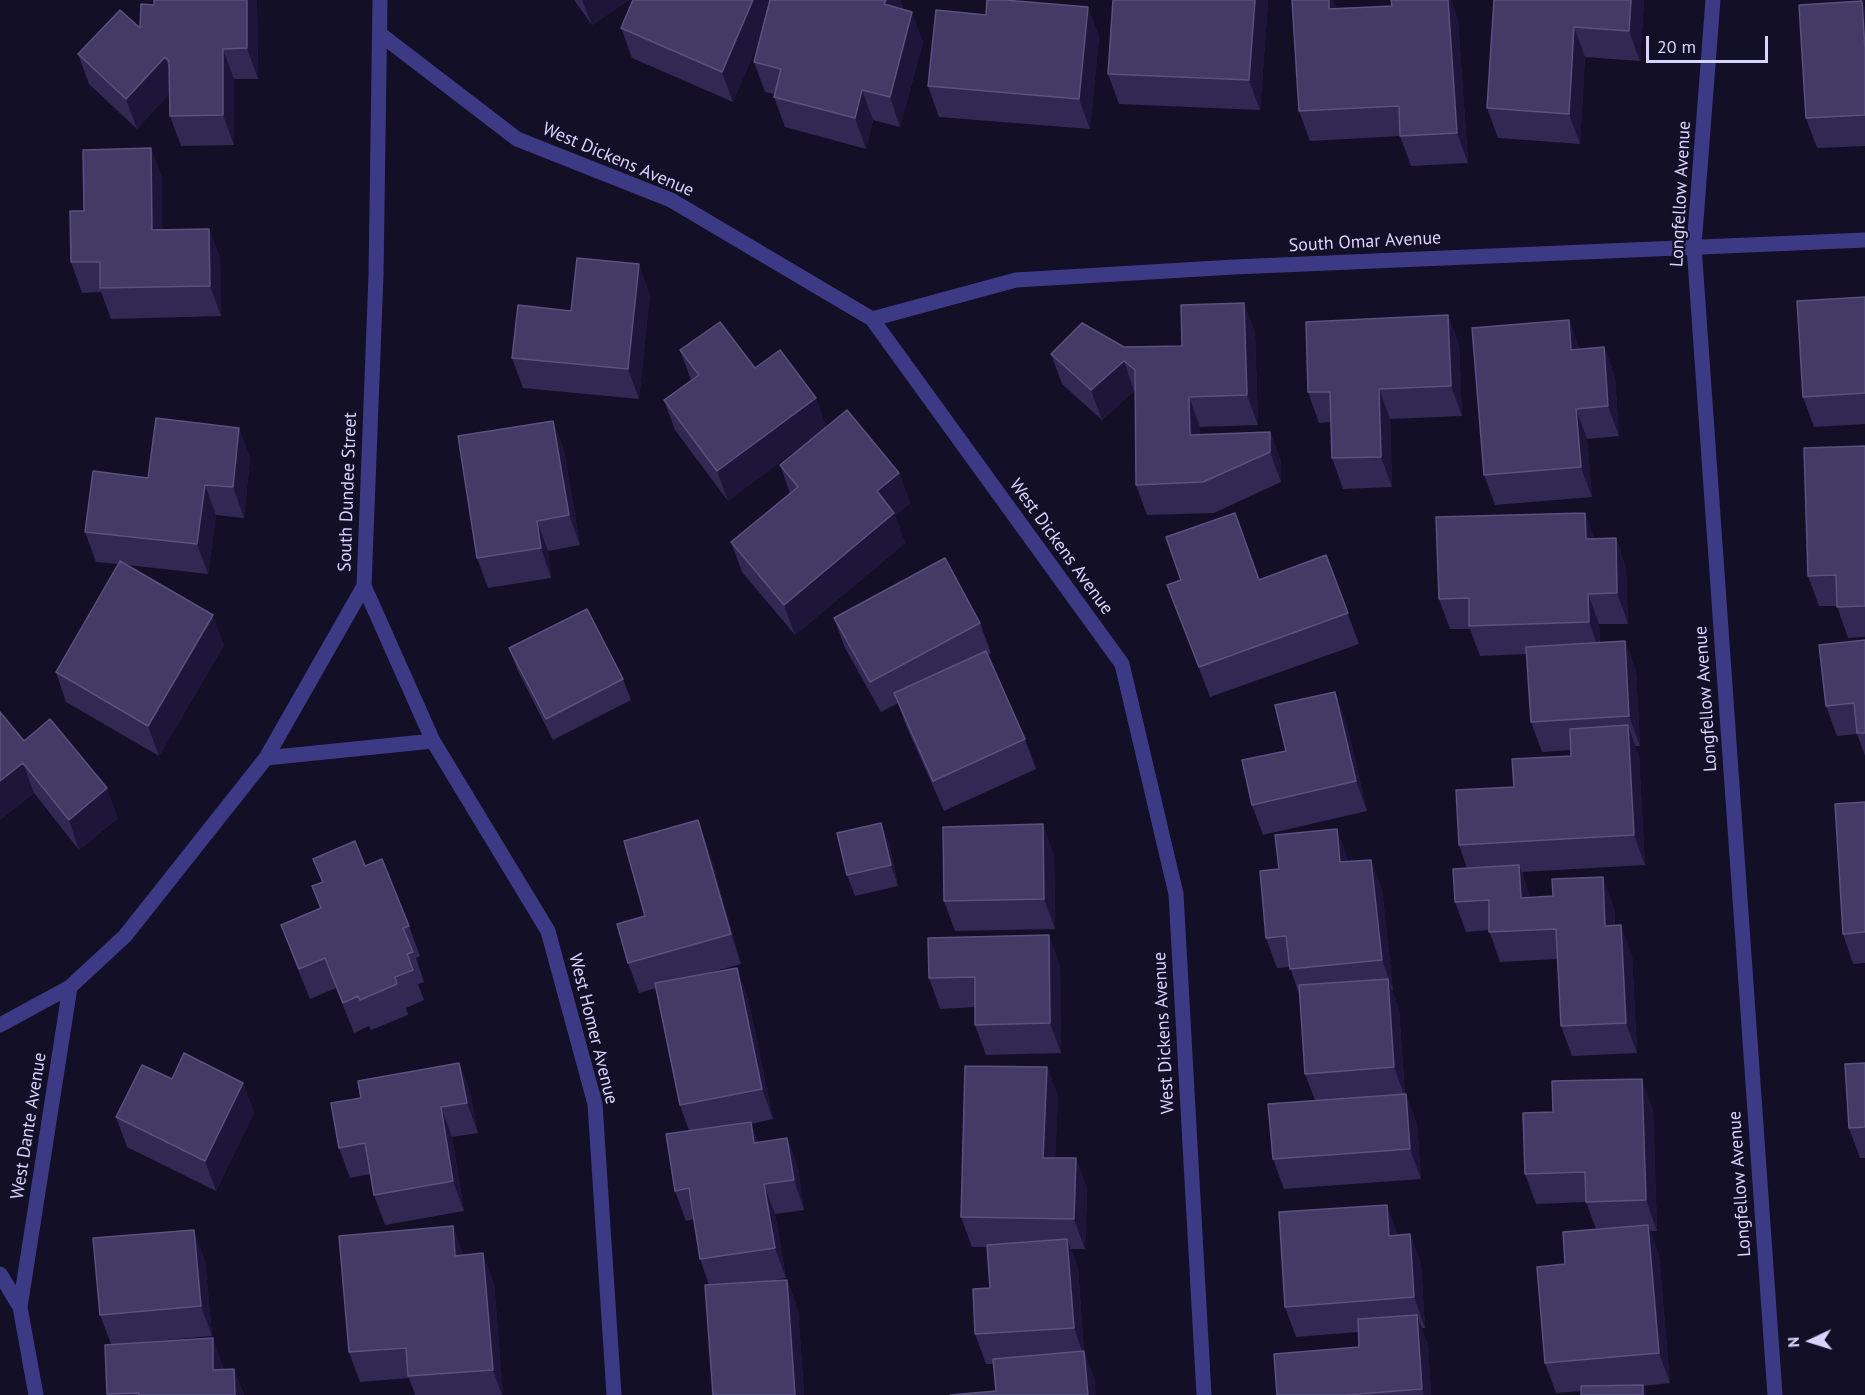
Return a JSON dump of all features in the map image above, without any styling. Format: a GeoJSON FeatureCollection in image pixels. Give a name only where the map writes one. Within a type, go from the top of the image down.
{"type":"FeatureCollection","features":[{"type":"Feature","properties":{"kind":"street","name":"South Dundee Street"},"geometry":{"type":"LineString","coordinates":[[0,1025],[70,987],[125,936],[266,758],[364,586],[376,275],[380,0]]}},
{"type":"Feature","properties":{"kind":"street","name":"Longfellow Avenue"},"geometry":{"type":"LineString","coordinates":[[1713,0],[1694,246],[1774,1395]]}},
{"type":"Feature","properties":{"kind":"street","name":"West Dickens Avenue"},"geometry":{"type":"LineString","coordinates":[[380,34],[517,139],[670,201],[872,319],[1122,664],[1176,894],[1204,1395]]}},
{"type":"Feature","properties":{"kind":"street","name":"South Omar Avenue"},"geometry":{"type":"LineString","coordinates":[[872,319],[1016,280],[1234,267],[1865,240]]}},
{"type":"Feature","properties":{"kind":"street","name":"West Homer Avenue"},"geometry":{"type":"LineString","coordinates":[[364,586],[433,741],[548,931],[595,1104],[614,1395]]}},
{"type":"Feature","properties":{"kind":"street"},"geometry":{"type":"LineString","coordinates":[[266,758],[433,741]]}},
{"type":"Feature","properties":{"kind":"street","name":"West Dante Avenue"},"geometry":{"type":"LineString","coordinates":[[36,1395],[21,1307],[70,987]]}},
{"type":"Feature","properties":{"kind":"street","name":"West Dante Avenue"},"geometry":{"type":"LineString","coordinates":[[0,1274],[21,1307]]}},
{"type":"Feature","properties":{"kind":"building"},"geometry":{"type":"Polygon","coordinates":[[[154,0],[247,0],[247,48],[223,49],[223,115],[170,116],[169,61],[165,57],[126,99],[78,54],[120,10],[140,28],[141,4],[154,5],[154,0]]]}},
{"type":"Feature","properties":{"kind":"building"},"geometry":{"type":"Polygon","coordinates":[[[633,0],[753,0],[722,72],[621,28],[633,0]]]}},
{"type":"Feature","properties":{"kind":"building"},"geometry":{"type":"Polygon","coordinates":[[[770,0],[886,0],[884,4],[912,12],[890,97],[862,90],[855,118],[774,97],[781,69],[754,62],[770,0]]]}},
{"type":"Feature","properties":{"kind":"building"},"geometry":{"type":"Polygon","coordinates":[[[987,0],[1088,7],[1079,99],[928,86],[936,10],[986,15],[987,0]]]}},
{"type":"Feature","properties":{"kind":"building"},"geometry":{"type":"Polygon","coordinates":[[[1113,0],[1255,0],[1249,80],[1108,74],[1113,0]]]}},
{"type":"Feature","properties":{"kind":"building"},"geometry":{"type":"Polygon","coordinates":[[[1292,0],[1329,0],[1329,9],[1392,6],[1391,0],[1448,0],[1457,133],[1400,136],[1399,106],[1299,111],[1292,0]]]}},
{"type":"Feature","properties":{"kind":"building"},"geometry":{"type":"Polygon","coordinates":[[[1494,0],[1631,0],[1629,31],[1574,27],[1569,114],[1487,108],[1494,0]]]}},
{"type":"Feature","properties":{"kind":"building"},"geometry":{"type":"Polygon","coordinates":[[[1862,1],[1865,115],[1806,118],[1799,5],[1862,1]]]}},
{"type":"Feature","properties":{"kind":"building"},"geometry":{"type":"Polygon","coordinates":[[[151,148],[152,230],[209,229],[210,286],[100,288],[100,262],[71,262],[70,211],[84,211],[83,150],[151,148]]]}},
{"type":"Feature","properties":{"kind":"building"},"geometry":{"type":"Polygon","coordinates":[[[577,258],[639,264],[628,369],[512,358],[518,305],[571,311],[577,258]]]}},
{"type":"Feature","properties":{"kind":"building"},"geometry":{"type":"Polygon","coordinates":[[[1865,297],[1865,393],[1803,397],[1797,301],[1865,297]]]}},
{"type":"Feature","properties":{"kind":"building"},"geometry":{"type":"Polygon","coordinates":[[[1244,303],[1247,395],[1189,397],[1190,435],[1270,432],[1270,452],[1203,482],[1136,485],[1135,370],[1124,361],[1091,390],[1051,354],[1082,323],[1124,347],[1182,346],[1181,305],[1244,303]]]}},
{"type":"Feature","properties":{"kind":"building"},"geometry":{"type":"Polygon","coordinates":[[[1448,315],[1451,386],[1379,389],[1381,457],[1332,458],[1330,392],[1308,392],[1306,322],[1448,315]]]}},
{"type":"Feature","properties":{"kind":"building"},"geometry":{"type":"Polygon","coordinates":[[[1569,320],[1571,350],[1604,347],[1608,406],[1576,409],[1581,467],[1484,475],[1472,328],[1569,320]]]}},
{"type":"Feature","properties":{"kind":"building"},"geometry":{"type":"Polygon","coordinates":[[[720,322],[755,368],[780,350],[816,398],[717,471],[664,400],[699,375],[680,350],[720,322]]]}},
{"type":"Feature","properties":{"kind":"building"},"geometry":{"type":"Polygon","coordinates":[[[847,410],[899,473],[877,491],[894,513],[784,605],[731,542],[798,487],[780,465],[847,410]]]}},
{"type":"Feature","properties":{"kind":"building"},"geometry":{"type":"Polygon","coordinates":[[[156,418],[239,428],[233,487],[205,485],[197,544],[85,532],[93,471],[148,478],[156,418]]]}},
{"type":"Feature","properties":{"kind":"building"},"geometry":{"type":"Polygon","coordinates":[[[553,421],[569,515],[537,521],[541,548],[477,558],[458,436],[553,421]]]}},
{"type":"Feature","properties":{"kind":"building"},"geometry":{"type":"Polygon","coordinates":[[[1865,446],[1865,606],[1837,607],[1836,575],[1808,576],[1804,448],[1865,446]]]}},
{"type":"Feature","properties":{"kind":"building"},"geometry":{"type":"Polygon","coordinates":[[[1235,513],[1259,580],[1326,555],[1348,613],[1199,667],[1167,585],[1181,580],[1166,537],[1235,513]]]}},
{"type":"Feature","properties":{"kind":"building"},"geometry":{"type":"Polygon","coordinates":[[[1585,513],[1586,539],[1616,538],[1617,593],[1588,594],[1589,622],[1469,626],[1469,598],[1439,599],[1436,517],[1585,513]]]}},
{"type":"Feature","properties":{"kind":"building"},"geometry":{"type":"Polygon","coordinates":[[[945,558],[980,623],[870,682],[834,618],[945,558]]]}},
{"type":"Feature","properties":{"kind":"building"},"geometry":{"type":"Polygon","coordinates":[[[120,561],[213,615],[148,726],[56,672],[120,561]]]}},
{"type":"Feature","properties":{"kind":"building"},"geometry":{"type":"Polygon","coordinates":[[[587,609],[623,679],[546,719],[509,648],[587,609]]]}},
{"type":"Feature","properties":{"kind":"building"},"geometry":{"type":"Polygon","coordinates":[[[1865,640],[1865,733],[1857,733],[1854,703],[1826,706],[1819,645],[1865,640]]]}},
{"type":"Feature","properties":{"kind":"building"},"geometry":{"type":"Polygon","coordinates":[[[1625,641],[1629,716],[1531,722],[1526,647],[1625,641]]]}},
{"type":"Feature","properties":{"kind":"building"},"geometry":{"type":"Polygon","coordinates":[[[986,651],[1025,739],[933,781],[894,693],[986,651]]]}},
{"type":"Feature","properties":{"kind":"building"},"geometry":{"type":"Polygon","coordinates":[[[1335,692],[1356,781],[1252,805],[1242,760],[1286,751],[1275,705],[1335,692]]]}},
{"type":"Feature","properties":{"kind":"building"},"geometry":{"type":"Polygon","coordinates":[[[0,712],[24,741],[50,719],[107,788],[69,820],[23,763],[0,781],[0,712]]]}},
{"type":"Feature","properties":{"kind":"building"},"geometry":{"type":"Polygon","coordinates":[[[1628,725],[1634,835],[1459,845],[1456,790],[1514,787],[1512,759],[1571,756],[1570,729],[1628,725]]]}},
{"type":"Feature","properties":{"kind":"building"},"geometry":{"type":"Polygon","coordinates":[[[1865,802],[1865,932],[1843,934],[1835,804],[1865,802]]]}},
{"type":"Feature","properties":{"kind":"building"},"geometry":{"type":"Polygon","coordinates":[[[698,820],[731,934],[628,963],[617,924],[645,916],[624,841],[698,820]]]}},
{"type":"Feature","properties":{"kind":"building"},"geometry":{"type":"Polygon","coordinates":[[[881,823],[891,865],[847,875],[837,833],[881,823]]]}},
{"type":"Feature","properties":{"kind":"building"},"geometry":{"type":"Polygon","coordinates":[[[1043,824],[1044,899],[944,901],[943,827],[1043,824]]]}},
{"type":"Feature","properties":{"kind":"building"},"geometry":{"type":"Polygon","coordinates":[[[1337,829],[1340,862],[1371,860],[1382,960],[1290,969],[1286,936],[1266,938],[1260,871],[1279,869],[1275,835],[1337,829]]]}},
{"type":"Feature","properties":{"kind":"building"},"geometry":{"type":"Polygon","coordinates":[[[355,841],[365,866],[382,859],[409,926],[403,928],[413,952],[407,954],[413,970],[395,977],[397,984],[360,1000],[358,996],[343,1003],[325,958],[299,969],[281,925],[321,908],[312,886],[323,882],[313,859],[355,841]]]}},
{"type":"Feature","properties":{"kind":"building"},"geometry":{"type":"Polygon","coordinates":[[[1519,865],[1521,898],[1553,896],[1552,879],[1603,877],[1605,926],[1621,925],[1626,1023],[1561,1026],[1556,929],[1489,932],[1489,900],[1455,902],[1453,869],[1519,865]]]}},
{"type":"Feature","properties":{"kind":"building"},"geometry":{"type":"Polygon","coordinates":[[[1049,935],[1050,1023],[975,1025],[975,977],[929,978],[928,938],[1049,935]]]}},
{"type":"Feature","properties":{"kind":"building"},"geometry":{"type":"Polygon","coordinates":[[[737,968],[762,1089],[680,1105],[655,983],[737,968]]]}},
{"type":"Feature","properties":{"kind":"building"},"geometry":{"type":"Polygon","coordinates":[[[1388,979],[1394,1067],[1305,1074],[1299,985],[1388,979]]]}},
{"type":"Feature","properties":{"kind":"building"},"geometry":{"type":"Polygon","coordinates":[[[184,1053],[243,1083],[205,1161],[116,1117],[142,1065],[172,1079],[184,1053]]]}},
{"type":"Feature","properties":{"kind":"building"},"geometry":{"type":"Polygon","coordinates":[[[459,1063],[467,1103],[441,1107],[453,1181],[374,1195],[365,1143],[339,1148],[331,1103],[361,1098],[358,1081],[459,1063]]]}},
{"type":"Feature","properties":{"kind":"building"},"geometry":{"type":"Polygon","coordinates":[[[1865,1063],[1865,1127],[1849,1128],[1845,1064],[1865,1063]]]}},
{"type":"Feature","properties":{"kind":"building"},"geometry":{"type":"Polygon","coordinates":[[[965,1066],[1047,1067],[1043,1158],[1076,1158],[1074,1219],[961,1217],[965,1066]]]}},
{"type":"Feature","properties":{"kind":"building"},"geometry":{"type":"Polygon","coordinates":[[[1642,1079],[1646,1200],[1586,1202],[1585,1172],[1525,1174],[1523,1113],[1553,1112],[1552,1081],[1642,1079]]]}},
{"type":"Feature","properties":{"kind":"building"},"geometry":{"type":"Polygon","coordinates":[[[1406,1094],[1410,1149],[1273,1159],[1268,1104],[1406,1094]]]}},
{"type":"Feature","properties":{"kind":"building"},"geometry":{"type":"Polygon","coordinates":[[[751,1122],[754,1143],[787,1138],[794,1180],[764,1184],[775,1248],[700,1259],[689,1188],[675,1191],[666,1134],[751,1122]]]}},
{"type":"Feature","properties":{"kind":"building"},"geometry":{"type":"Polygon","coordinates":[[[1387,1205],[1389,1236],[1410,1234],[1414,1297],[1285,1307],[1279,1212],[1387,1205]]]}},
{"type":"Feature","properties":{"kind":"building"},"geometry":{"type":"Polygon","coordinates":[[[1648,1225],[1659,1353],[1545,1363],[1537,1267],[1565,1264],[1563,1232],[1648,1225]]]}},
{"type":"Feature","properties":{"kind":"building"},"geometry":{"type":"Polygon","coordinates":[[[453,1226],[455,1256],[483,1253],[493,1370],[408,1376],[406,1348],[349,1352],[339,1236],[453,1226]]]}},
{"type":"Feature","properties":{"kind":"building"},"geometry":{"type":"Polygon","coordinates":[[[194,1230],[201,1306],[100,1315],[93,1238],[194,1230]]]}},
{"type":"Feature","properties":{"kind":"building"},"geometry":{"type":"Polygon","coordinates":[[[1067,1239],[1074,1328],[975,1334],[973,1289],[990,1288],[987,1245],[1067,1239]]]}},
{"type":"Feature","properties":{"kind":"building"},"geometry":{"type":"Polygon","coordinates":[[[787,1280],[795,1395],[713,1395],[705,1285],[787,1280]]]}},
{"type":"Feature","properties":{"kind":"building"},"geometry":{"type":"Polygon","coordinates":[[[1417,1315],[1422,1389],[1346,1395],[1277,1395],[1274,1354],[1359,1347],[1358,1319],[1417,1315]]]}},
{"type":"Feature","properties":{"kind":"building"},"geometry":{"type":"Polygon","coordinates":[[[213,1338],[213,1370],[234,1369],[235,1395],[107,1394],[105,1345],[213,1338]]]}},
{"type":"Feature","properties":{"kind":"building"},"geometry":{"type":"Polygon","coordinates":[[[1084,1351],[1088,1395],[950,1395],[996,1391],[993,1359],[1084,1351]]]}},
{"type":"Feature","properties":{"kind":"building"},"geometry":{"type":"Polygon","coordinates":[[[1643,1385],[1643,1395],[1581,1395],[1581,1386],[1643,1385]]]}}]}
